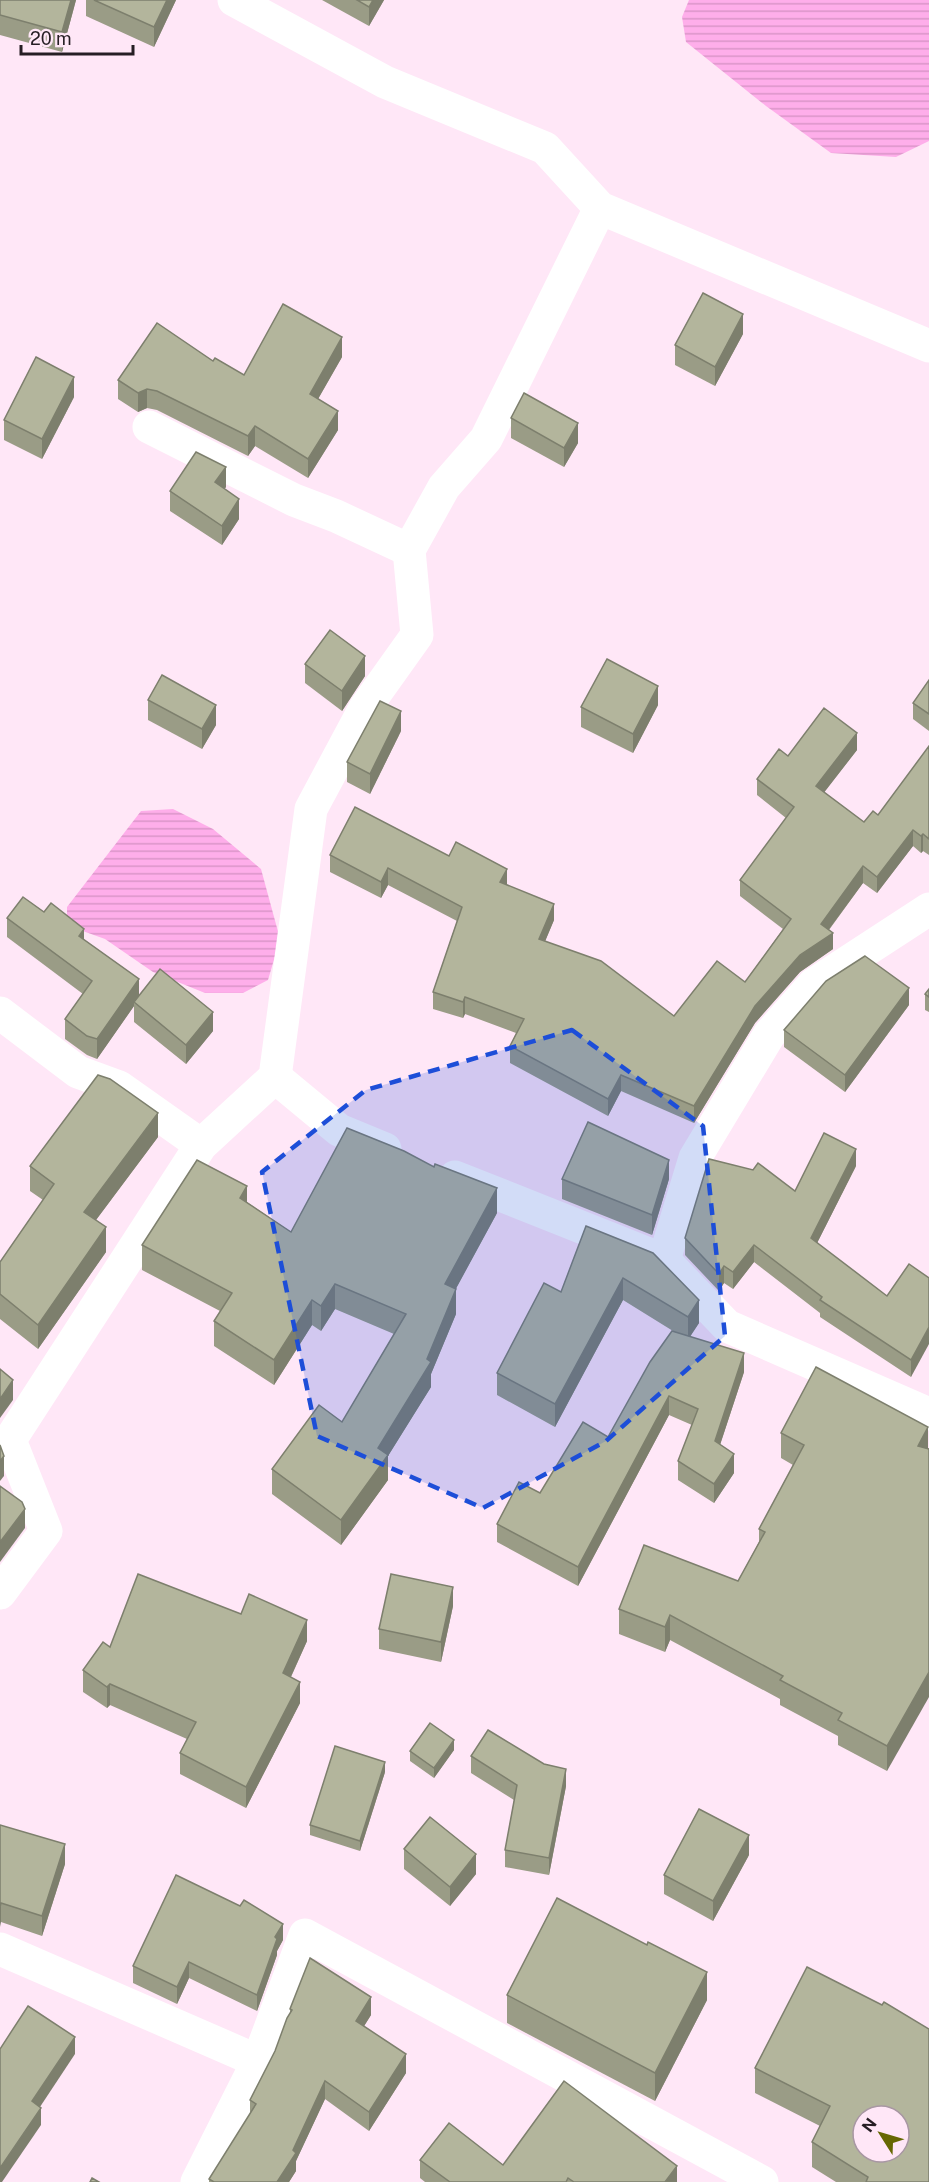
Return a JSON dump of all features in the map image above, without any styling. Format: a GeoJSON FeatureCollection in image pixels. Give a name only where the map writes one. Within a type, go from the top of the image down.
{"type":"FeatureCollection","features":[{"type":"Feature","properties":{"kind":"street"},"geometry":{"type":"LineString","coordinates":[[234,0],[385,82],[545,148],[600,208],[929,346]]}},
{"type":"Feature","properties":{"kind":"street"},"geometry":{"type":"LineString","coordinates":[[0,1593],[46,1531],[10,1440],[201,1145],[275,1077],[311,809],[365,708],[417,635],[409,550],[444,487],[486,439],[600,208]]}},
{"type":"Feature","properties":{"kind":"street"},"geometry":{"type":"LineString","coordinates":[[149,427],[294,500],[336,516],[409,550]]}},
{"type":"Feature","properties":{"kind":"street"},"geometry":{"type":"LineString","coordinates":[[664,1260],[695,1158],[769,1035],[814,984],[929,909]]}},
{"type":"Feature","properties":{"kind":"street"},"geometry":{"type":"LineString","coordinates":[[0,1013],[78,1072],[119,1087],[201,1145]]}},
{"type":"Feature","properties":{"kind":"street"},"geometry":{"type":"LineString","coordinates":[[275,1077],[339,1130],[664,1260],[727,1326],[929,1414]]}},
{"type":"Feature","properties":{"kind":"street"},"geometry":{"type":"LineString","coordinates":[[197,2182],[258,2061],[305,1935],[762,2182]]}},
{"type":"Feature","properties":{"kind":"street"},"geometry":{"type":"LineString","coordinates":[[0,1949],[258,2061]]}},
{"type":"Feature","properties":{"kind":"highlighted area"},"geometry":{"type":"Polygon","coordinates":[[[572,1030],[703,1126],[725,1336],[606,1441],[483,1508],[317,1436],[262,1172],[366,1090],[572,1030]]]}},
{"type":"Feature","properties":{"kind":"shaded area"},"geometry":{"type":"Polygon","coordinates":[[[689,0],[929,0],[929,141],[896,157],[831,153],[766,106],[686,42],[682,17],[689,0]]]}},
{"type":"Feature","properties":{"kind":"shaded area"},"geometry":{"type":"Polygon","coordinates":[[[173,809],[213,829],[261,869],[280,939],[268,980],[243,993],[205,993],[153,972],[105,939],[80,930],[67,918],[67,907],[141,811],[173,809]]]}},
{"type":"Feature","properties":{"kind":"building"},"geometry":{"type":"Polygon","coordinates":[[[0,0],[71,0],[62,32],[0,15],[0,0]]]}},
{"type":"Feature","properties":{"kind":"building"},"geometry":{"type":"Polygon","coordinates":[[[94,0],[167,0],[154,27],[94,0]]]}},
{"type":"Feature","properties":{"kind":"building"},"geometry":{"type":"Polygon","coordinates":[[[357,0],[373,0],[369,7],[357,0]]]}},
{"type":"Feature","properties":{"kind":"building"},"geometry":{"type":"Polygon","coordinates":[[[703,293],[743,314],[715,367],[675,345],[703,293]]]}},
{"type":"Feature","properties":{"kind":"building"},"geometry":{"type":"Polygon","coordinates":[[[283,304],[342,337],[310,394],[338,411],[308,459],[255,426],[248,436],[157,391],[147,389],[138,393],[118,380],[157,323],[213,361],[215,358],[244,375],[283,304]]]}},
{"type":"Feature","properties":{"kind":"building"},"geometry":{"type":"Polygon","coordinates":[[[36,357],[74,377],[42,439],[4,420],[36,357]]]}},
{"type":"Feature","properties":{"kind":"building"},"geometry":{"type":"Polygon","coordinates":[[[524,393],[578,423],[564,448],[511,418],[524,393]]]}},
{"type":"Feature","properties":{"kind":"building"},"geometry":{"type":"Polygon","coordinates":[[[196,452],[226,467],[215,482],[239,499],[222,526],[170,491],[196,452]]]}},
{"type":"Feature","properties":{"kind":"building"},"geometry":{"type":"Polygon","coordinates":[[[330,630],[365,656],[342,691],[305,664],[330,630]]]}},
{"type":"Feature","properties":{"kind":"building"},"geometry":{"type":"Polygon","coordinates":[[[607,659],[658,686],[633,734],[581,707],[607,659]]]}},
{"type":"Feature","properties":{"kind":"building"},"geometry":{"type":"Polygon","coordinates":[[[162,675],[216,705],[202,729],[148,700],[162,675]]]}},
{"type":"Feature","properties":{"kind":"building"},"geometry":{"type":"Polygon","coordinates":[[[929,680],[929,714],[913,703],[929,680]]]}},
{"type":"Feature","properties":{"kind":"building"},"geometry":{"type":"Polygon","coordinates":[[[380,701],[401,711],[370,774],[347,762],[380,701]]]}},
{"type":"Feature","properties":{"kind":"building"},"geometry":{"type":"Polygon","coordinates":[[[824,708],[857,733],[816,786],[864,822],[873,811],[878,815],[929,746],[929,839],[913,830],[877,877],[863,866],[821,924],[833,933],[800,955],[755,1006],[694,1106],[621,1075],[608,1099],[510,1046],[524,1019],[465,997],[463,1002],[433,992],[462,907],[388,868],[381,882],[330,855],[355,807],[449,856],[456,842],[507,869],[500,882],[554,904],[539,939],[601,961],[674,1016],[717,961],[745,982],[791,919],[740,880],[794,807],[757,779],[779,749],[788,756],[824,708]]]}},
{"type":"Feature","properties":{"kind":"building"},"geometry":{"type":"Polygon","coordinates":[[[23,897],[44,912],[51,903],[84,929],[79,936],[139,979],[97,1039],[87,1036],[65,1019],[92,981],[7,918],[23,897]]]}},
{"type":"Feature","properties":{"kind":"building"},"geometry":{"type":"Polygon","coordinates":[[[865,956],[909,988],[845,1075],[784,1030],[826,981],[865,956]]]}},
{"type":"Feature","properties":{"kind":"building"},"geometry":{"type":"Polygon","coordinates":[[[160,969],[213,1012],[186,1045],[134,1002],[160,969]]]}},
{"type":"Feature","properties":{"kind":"building"},"geometry":{"type":"Polygon","coordinates":[[[98,1075],[110,1079],[158,1113],[84,1212],[106,1227],[38,1325],[0,1294],[0,1262],[54,1184],[30,1166],[98,1075]]]}},
{"type":"Feature","properties":{"kind":"building"},"geometry":{"type":"Polygon","coordinates":[[[588,1122],[669,1160],[652,1215],[562,1179],[588,1122]]]}},
{"type":"Feature","properties":{"kind":"building"},"geometry":{"type":"Polygon","coordinates":[[[347,1128],[404,1151],[434,1167],[435,1164],[497,1188],[445,1284],[456,1289],[427,1359],[431,1362],[378,1448],[388,1455],[341,1520],[272,1469],[319,1405],[342,1422],[406,1314],[335,1284],[321,1306],[312,1300],[274,1360],[214,1321],[232,1293],[142,1245],[197,1160],[247,1186],[240,1198],[291,1232],[347,1128]]]}},
{"type":"Feature","properties":{"kind":"building"},"geometry":{"type":"Polygon","coordinates":[[[824,1133],[856,1149],[811,1238],[887,1296],[909,1264],[929,1278],[929,1327],[911,1360],[820,1300],[822,1297],[754,1245],[733,1272],[724,1266],[719,1274],[685,1238],[709,1159],[753,1170],[758,1163],[795,1191],[824,1133]]]}},
{"type":"Feature","properties":{"kind":"building"},"geometry":{"type":"Polygon","coordinates":[[[586,1226],[653,1253],[699,1300],[688,1317],[623,1278],[555,1404],[497,1373],[544,1283],[561,1292],[586,1226]]]}},
{"type":"Feature","properties":{"kind":"building"},"geometry":{"type":"Polygon","coordinates":[[[672,1331],[744,1353],[715,1441],[734,1454],[714,1484],[678,1461],[698,1409],[669,1396],[578,1567],[497,1524],[519,1482],[540,1493],[583,1422],[608,1437],[650,1362],[672,1331]]]}},
{"type":"Feature","properties":{"kind":"building"},"geometry":{"type":"Polygon","coordinates":[[[816,1367],[928,1427],[918,1446],[929,1449],[929,1672],[887,1746],[838,1720],[842,1713],[780,1680],[783,1676],[670,1615],[665,1627],[619,1609],[644,1545],[738,1581],[765,1532],[759,1529],[804,1445],[781,1433],[816,1367]]]}},
{"type":"Feature","properties":{"kind":"building"},"geometry":{"type":"Polygon","coordinates":[[[0,1369],[13,1380],[0,1399],[0,1369]]]}},
{"type":"Feature","properties":{"kind":"building"},"geometry":{"type":"Polygon","coordinates":[[[0,1445],[4,1456],[0,1461],[0,1445]]]}},
{"type":"Feature","properties":{"kind":"building"},"geometry":{"type":"Polygon","coordinates":[[[0,1486],[22,1502],[25,1509],[0,1542],[0,1486]]]}},
{"type":"Feature","properties":{"kind":"building"},"geometry":{"type":"Polygon","coordinates":[[[138,1574],[241,1614],[249,1594],[307,1620],[283,1673],[300,1682],[246,1787],[180,1753],[196,1722],[110,1684],[107,1687],[83,1670],[103,1642],[110,1647],[138,1574]]]}},
{"type":"Feature","properties":{"kind":"building"},"geometry":{"type":"Polygon","coordinates":[[[391,1574],[453,1587],[441,1642],[379,1629],[391,1574]]]}},
{"type":"Feature","properties":{"kind":"building"},"geometry":{"type":"Polygon","coordinates":[[[430,1723],[454,1740],[434,1768],[410,1751],[430,1723]]]}},
{"type":"Feature","properties":{"kind":"building"},"geometry":{"type":"Polygon","coordinates":[[[488,1730],[544,1764],[566,1769],[549,1858],[505,1850],[517,1785],[471,1756],[488,1730]]]}},
{"type":"Feature","properties":{"kind":"building"},"geometry":{"type":"Polygon","coordinates":[[[335,1746],[385,1762],[360,1841],[310,1825],[335,1746]]]}},
{"type":"Feature","properties":{"kind":"building"},"geometry":{"type":"Polygon","coordinates":[[[699,1809],[749,1835],[713,1901],[664,1875],[699,1809]]]}},
{"type":"Feature","properties":{"kind":"building"},"geometry":{"type":"Polygon","coordinates":[[[430,1817],[476,1854],[450,1887],[404,1849],[430,1817]]]}},
{"type":"Feature","properties":{"kind":"building"},"geometry":{"type":"Polygon","coordinates":[[[0,1825],[65,1844],[42,1916],[1,1903],[0,1907],[0,1825]]]}},
{"type":"Feature","properties":{"kind":"building"},"geometry":{"type":"Polygon","coordinates":[[[176,1875],[240,1906],[244,1900],[283,1924],[275,1937],[277,1939],[257,1995],[189,1962],[177,1987],[133,1966],[176,1875]]]}},
{"type":"Feature","properties":{"kind":"building"},"geometry":{"type":"Polygon","coordinates":[[[557,1898],[647,1945],[648,1942],[707,1972],[655,2073],[507,1995],[557,1898]]]}},
{"type":"Feature","properties":{"kind":"building"},"geometry":{"type":"Polygon","coordinates":[[[310,1958],[371,1997],[356,2021],[406,2054],[369,2112],[325,2081],[293,2150],[296,2153],[277,2182],[214,2182],[209,2179],[256,2104],[250,2100],[275,2051],[310,1958]]]}},
{"type":"Feature","properties":{"kind":"building"},"geometry":{"type":"Polygon","coordinates":[[[807,1967],[882,2005],[884,2002],[929,2029],[929,2182],[866,2182],[868,2177],[812,2142],[830,2106],[755,2068],[807,1967]]]}},
{"type":"Feature","properties":{"kind":"building"},"geometry":{"type":"Polygon","coordinates":[[[28,2006],[75,2037],[32,2101],[41,2108],[0,2168],[0,2049],[28,2006]]]}},
{"type":"Feature","properties":{"kind":"building"},"geometry":{"type":"Polygon","coordinates":[[[564,2081],[677,2166],[665,2182],[574,2182],[568,2178],[566,2182],[450,2182],[420,2160],[449,2123],[503,2165],[564,2081]]]}}]}
